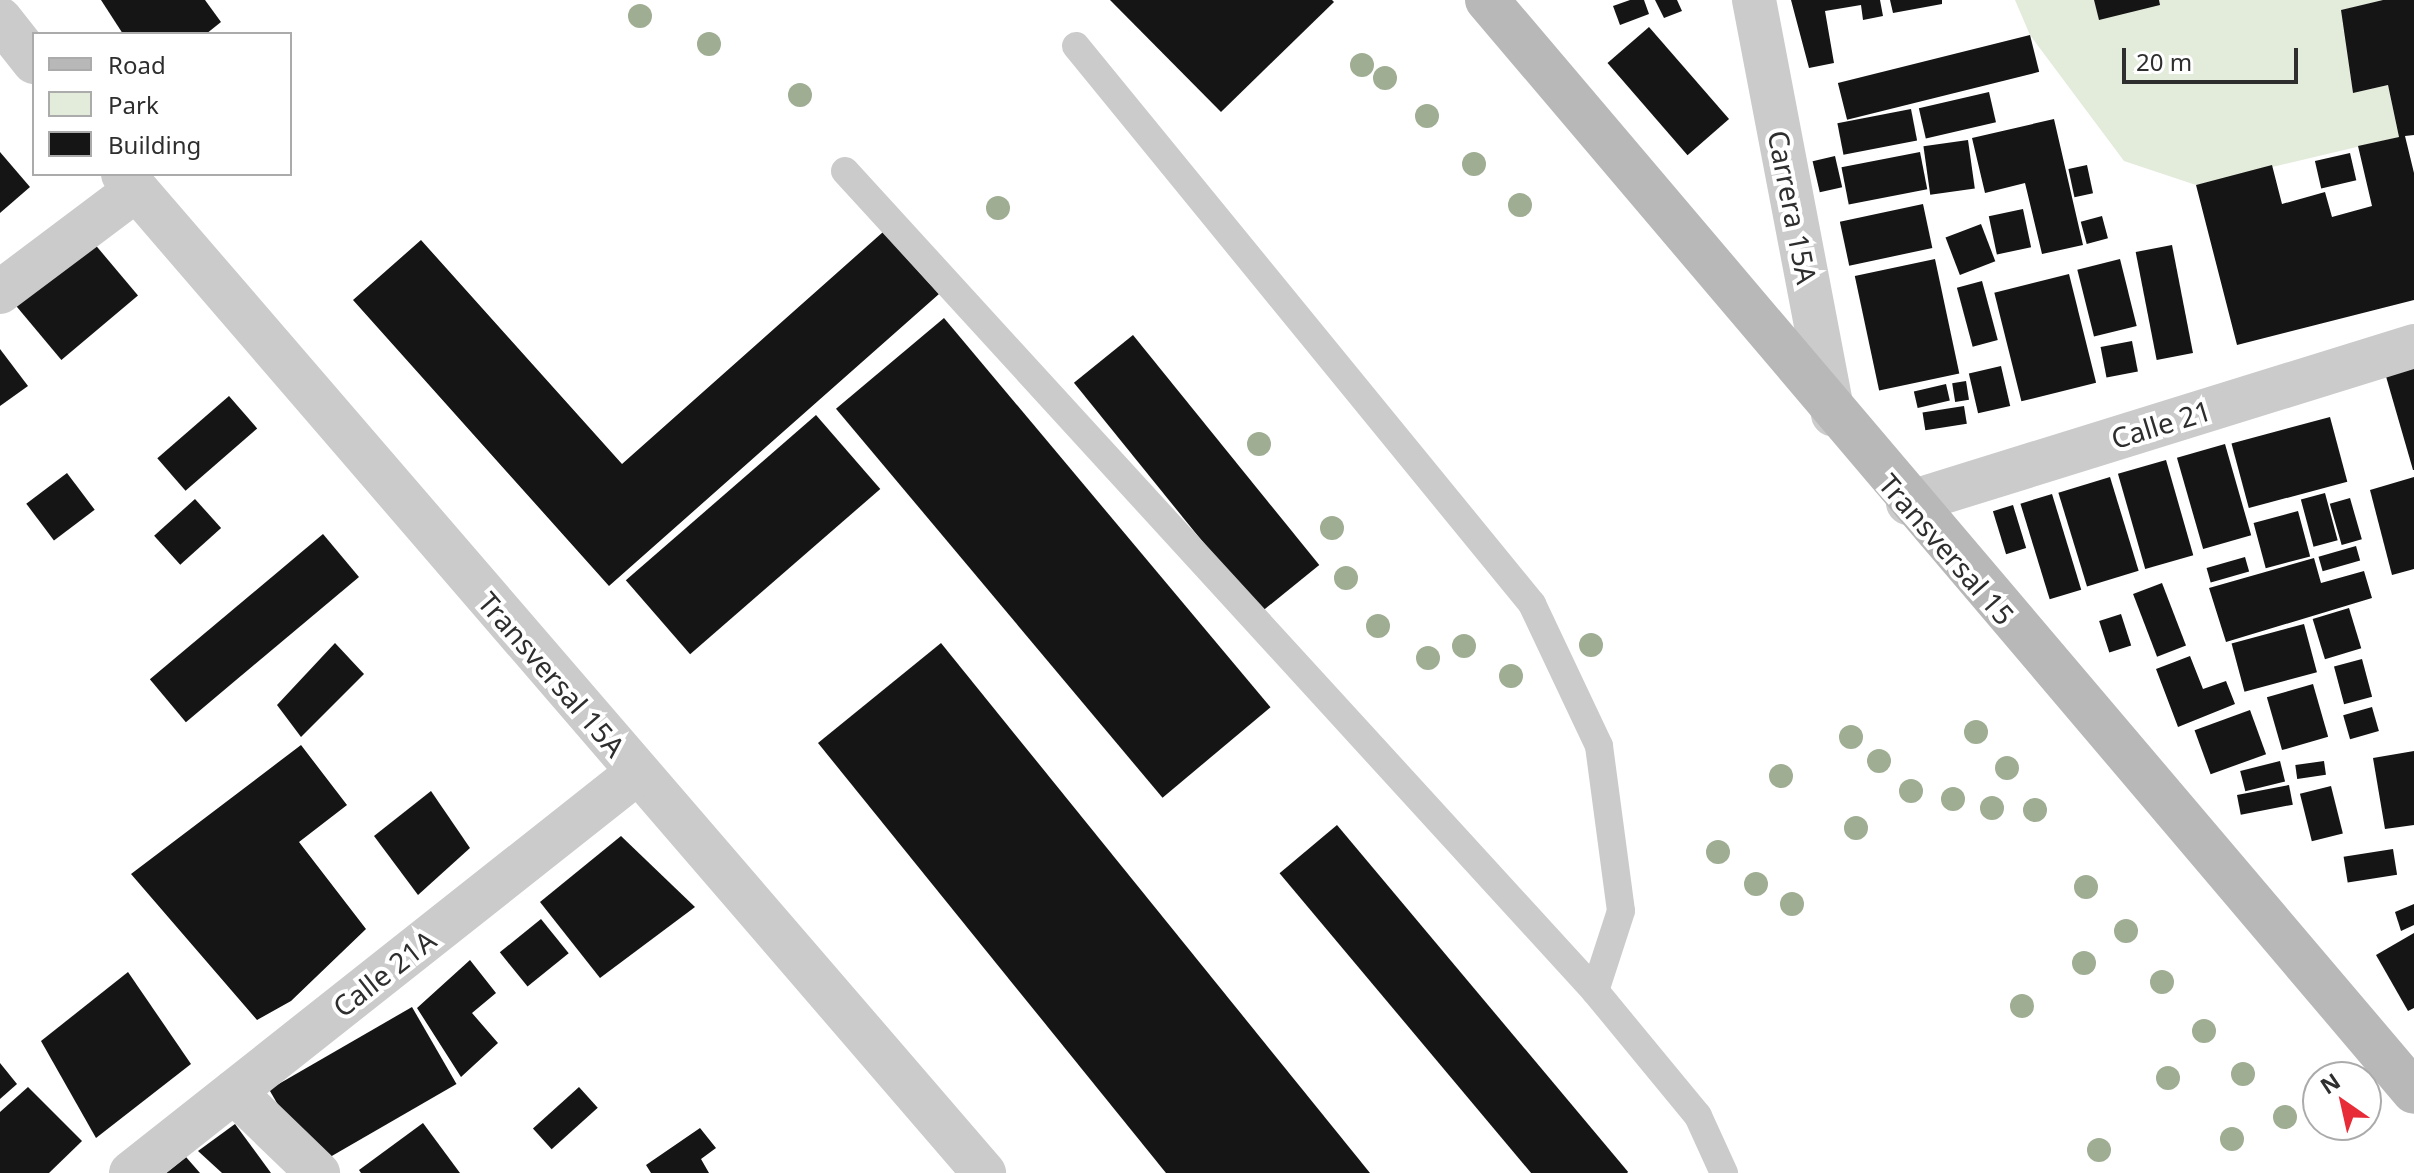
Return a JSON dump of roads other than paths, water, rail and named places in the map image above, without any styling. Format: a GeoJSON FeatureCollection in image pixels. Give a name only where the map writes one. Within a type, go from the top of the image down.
{"type":"FeatureCollection","features":[{"type":"Feature","properties":{"kind":"street","name":"Transversal 15"},"geometry":{"type":"LineString","coordinates":[[1487,0],[1833,415],[2414,1092]]}},
{"type":"Feature","properties":{"kind":"street","name":"Carrera 15A"},"geometry":{"type":"LineString","coordinates":[[1754,0],[1833,415]]}},
{"type":"Feature","properties":{"kind":"street"},"geometry":{"type":"LineString","coordinates":[[0,19],[32,59]]}},
{"type":"Feature","properties":{"kind":"street"},"geometry":{"type":"LineString","coordinates":[[0,292],[130,182]]}},
{"type":"Feature","properties":{"kind":"street","name":"Transversal 15A"},"geometry":{"type":"LineString","coordinates":[[130,182],[984,1173]]}},
{"type":"Feature","properties":{"kind":"street","name":"Calle 21"},"geometry":{"type":"LineString","coordinates":[[1908,503],[2414,346]]}},
{"type":"Feature","properties":{"kind":"street","name":"Calle 21A"},"geometry":{"type":"LineString","coordinates":[[131,1173],[637,773]]}},
{"type":"Feature","properties":{"kind":"street"},"geometry":{"type":"LineString","coordinates":[[234,1092],[318,1173]]}},
{"type":"Feature","properties":{"kind":"street"},"geometry":{"type":"LineString","coordinates":[[939,1121],[942,1173]]}},
{"type":"Feature","properties":{"kind":"lane"},"geometry":{"type":"LineString","coordinates":[[1076,46],[1532,604],[1599,746],[1621,911],[1595,991]]}},
{"type":"Feature","properties":{"kind":"lane"},"geometry":{"type":"LineString","coordinates":[[845,171],[1595,991],[1698,1116],[1724,1173]]}}]}
